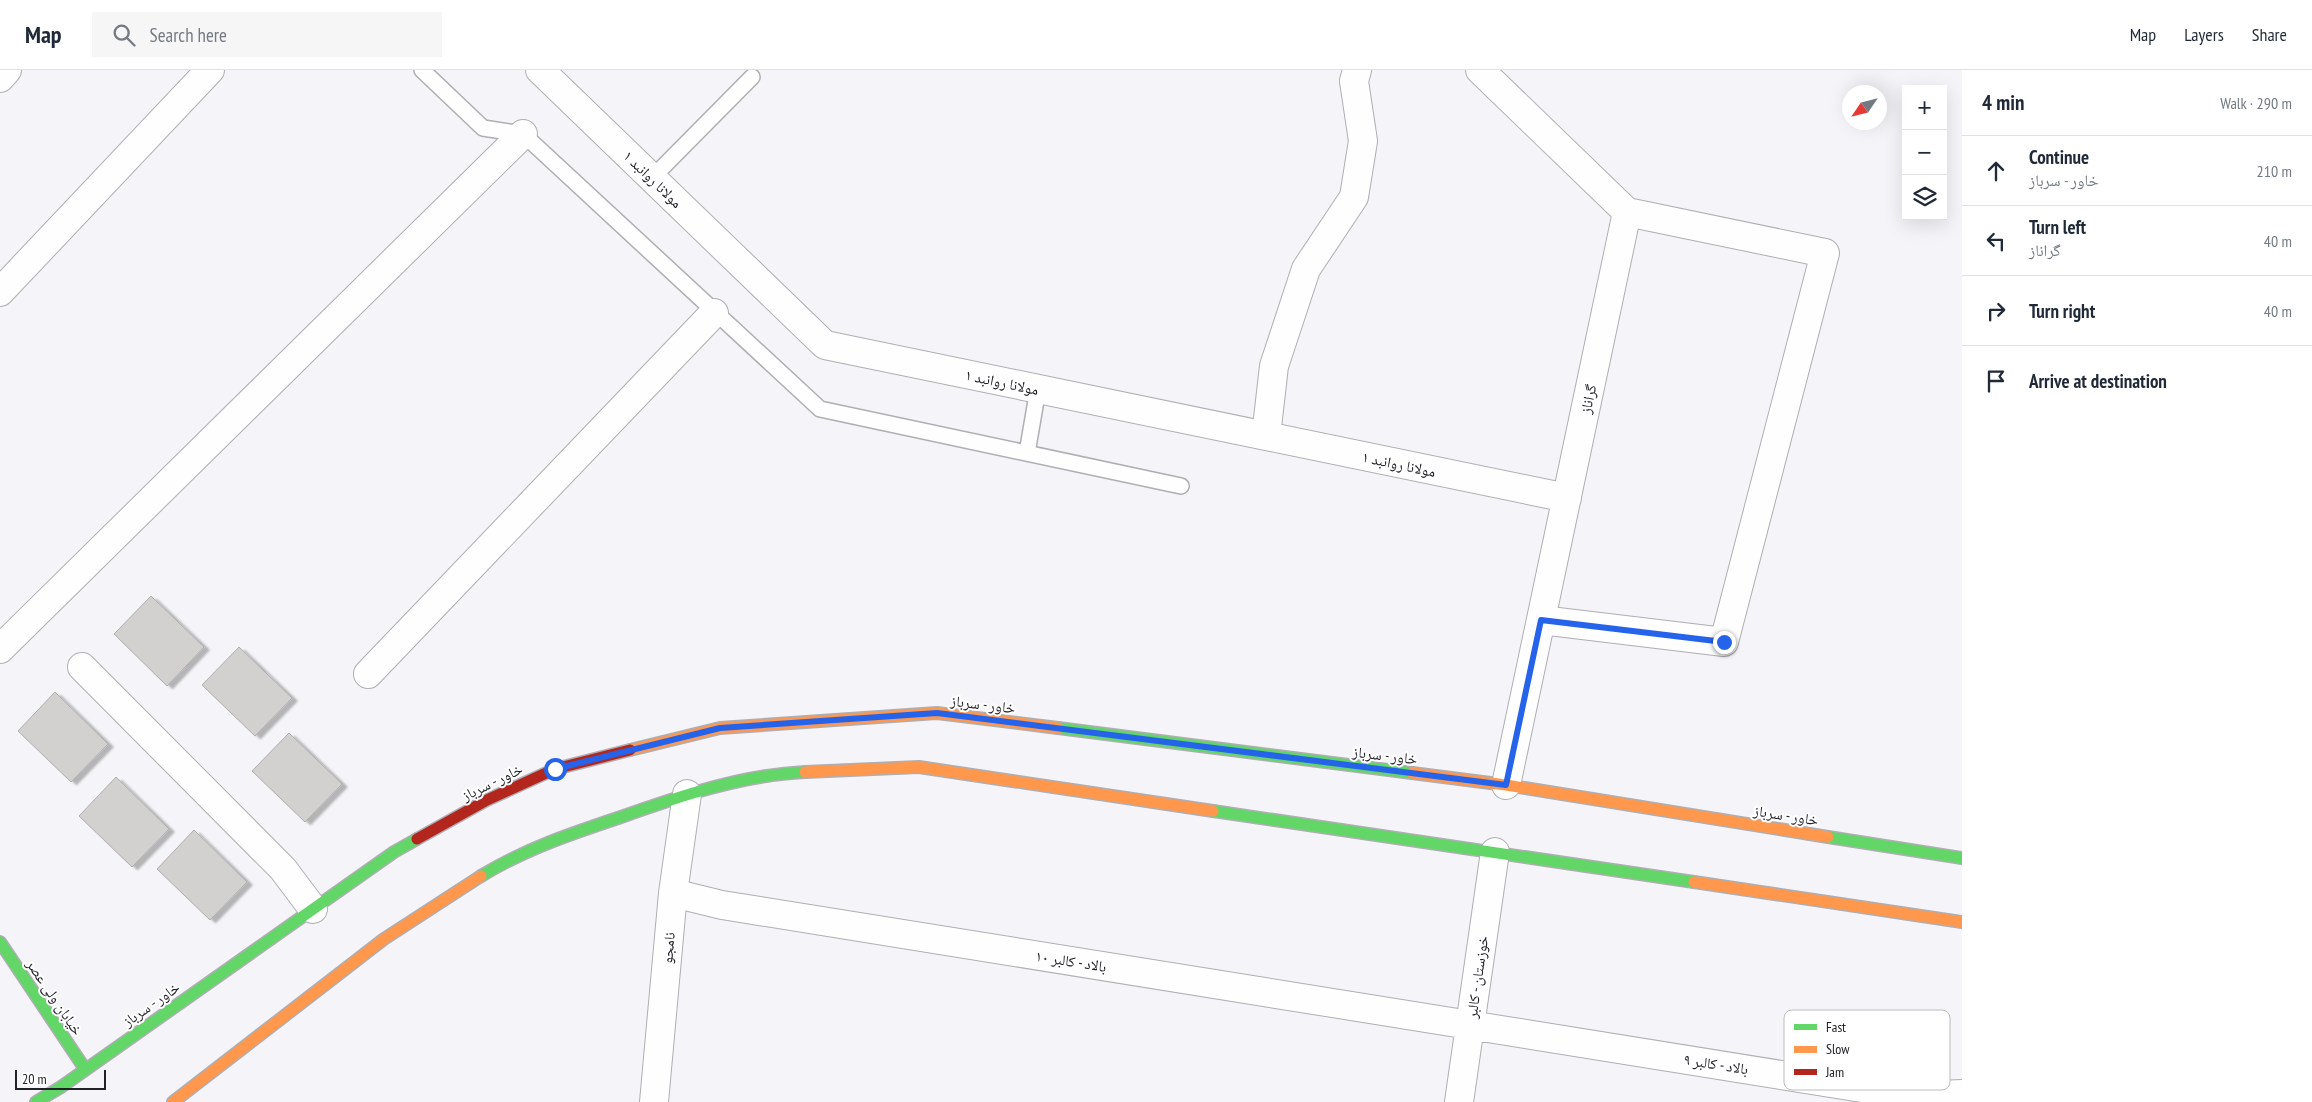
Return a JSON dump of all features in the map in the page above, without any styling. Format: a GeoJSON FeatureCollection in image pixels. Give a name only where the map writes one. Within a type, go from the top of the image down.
{"type":"FeatureCollection","features":[{"type":"Feature","properties":{"kind":"street"},"geometry":{"type":"LineString","coordinates":[[0,78],[7,70]]}},
{"type":"Feature","properties":{"kind":"street"},"geometry":{"type":"LineString","coordinates":[[0,292],[210,70]]}},
{"type":"Feature","properties":{"kind":"street","name":"مولانا روانبد ۱"},"geometry":{"type":"LineString","coordinates":[[540,70],[825,345],[1567,498]]}},
{"type":"Feature","properties":{"kind":"street"},"geometry":{"type":"LineString","coordinates":[[1266,436],[1274,366],[1306,269],[1354,197],[1363,141],[1354,81],[1357,70]]}},
{"type":"Feature","properties":{"kind":"street"},"geometry":{"type":"LineString","coordinates":[[1480,70],[1627,212],[1825,253],[1724,642],[1541,620]]}},
{"type":"Feature","properties":{"kind":"street"},"geometry":{"type":"LineString","coordinates":[[0,649],[524,134]]}},
{"type":"Feature","properties":{"kind":"street","name":"گراناز"},"geometry":{"type":"LineString","coordinates":[[1506,785],[1627,212]]}},
{"type":"Feature","properties":{"kind":"street"},"geometry":{"type":"LineString","coordinates":[[368,674],[714,313]]}},
{"type":"Feature","properties":{"kind":"street"},"geometry":{"type":"LineString","coordinates":[[82,667],[283,869],[313,908]]}},
{"type":"Feature","properties":{"kind":"street","name":"خاور - سرباز"},"geometry":{"type":"LineString","coordinates":[[36,1102],[61,1087],[394,852],[523,783],[555,769],[720,728],[937,713],[1506,785],[1962,858]]}},
{"type":"Feature","properties":{"kind":"street"},"geometry":{"type":"LineString","coordinates":[[173,1102],[384,939],[494,868],[550,841],[687,794],[784,773],[919,767],[1962,922]]}},
{"type":"Feature","properties":{"kind":"street","name":"نامجو"},"geometry":{"type":"LineString","coordinates":[[654,1102],[673,893],[687,794]]}},
{"type":"Feature","properties":{"kind":"street","name":"خوزستان - کالبر"},"geometry":{"type":"LineString","coordinates":[[1459,1102],[1495,852]]}},
{"type":"Feature","properties":{"kind":"street","name":"بالاد - کالبر ۱۰"},"geometry":{"type":"LineString","coordinates":[[673,893],[722,905],[1470,1025]]}},
{"type":"Feature","properties":{"kind":"street","name":"خیابان ولی عصر"},"geometry":{"type":"LineString","coordinates":[[0,942],[85,1069]]}},
{"type":"Feature","properties":{"kind":"street","name":"بالاد - کالبر ۹"},"geometry":{"type":"LineString","coordinates":[[1470,1025],[1784,1075]]}},
{"type":"Feature","properties":{"kind":"street"},"geometry":{"type":"LineString","coordinates":[[55,1102],[61,1087]]}},
{"type":"Feature","properties":{"kind":"street","name":"بالاد - کالبر ۹"},"geometry":{"type":"LineString","coordinates":[[1875,1090],[1912,1096],[1962,1094]]}},
{"type":"Feature","properties":{"kind":"lane"},"geometry":{"type":"LineString","coordinates":[[426,71],[483,128],[524,134],[714,313],[820,409],[1181,486]]}},
{"type":"Feature","properties":{"kind":"lane"},"geometry":{"type":"LineString","coordinates":[[652,178],[752,78]]}},
{"type":"Feature","properties":{"kind":"lane"},"geometry":{"type":"LineString","coordinates":[[1027,453],[1038,389]]}},
{"type":"Feature","properties":{"kind":"building"},"geometry":{"type":"Polygon","coordinates":[[[151,596],[204,647],[167,686],[114,634],[151,596]]]}},
{"type":"Feature","properties":{"kind":"building"},"geometry":{"type":"Polygon","coordinates":[[[239,647],[292,698],[255,736],[202,685],[239,647]]]}},
{"type":"Feature","properties":{"kind":"building"},"geometry":{"type":"Polygon","coordinates":[[[55,692],[108,744],[71,782],[18,731],[55,692]]]}},
{"type":"Feature","properties":{"kind":"building"},"geometry":{"type":"Polygon","coordinates":[[[289,733],[342,784],[305,822],[252,771],[289,733]]]}},
{"type":"Feature","properties":{"kind":"building"},"geometry":{"type":"Polygon","coordinates":[[[116,777],[169,829],[132,867],[79,816],[116,777]]]}},
{"type":"Feature","properties":{"kind":"building"},"geometry":{"type":"Polygon","coordinates":[[[194,830],[247,882],[210,920],[157,869],[194,830]]]}},
{"type":"Feature","properties":{"kind":"traffic: fast"},"geometry":{"type":"LineString","coordinates":[[1058,728],[1412,773]]}},
{"type":"Feature","properties":{"kind":"traffic: fast"},"geometry":{"type":"LineString","coordinates":[[481,876],[550,842],[666,802],[758,777],[805,772]]}},
{"type":"Feature","properties":{"kind":"traffic: fast"},"geometry":{"type":"LineString","coordinates":[[1213,811],[1694,882]]}},
{"type":"Feature","properties":{"kind":"traffic: fast"},"geometry":{"type":"LineString","coordinates":[[1828,837],[1962,858]]}},
{"type":"Feature","properties":{"kind":"traffic: fast"},"geometry":{"type":"LineString","coordinates":[[36,1102],[61,1087],[394,852],[417,839]]}},
{"type":"Feature","properties":{"kind":"traffic: fast"},"geometry":{"type":"LineString","coordinates":[[0,942],[85,1069]]}},
{"type":"Feature","properties":{"kind":"traffic: slow"},"geometry":{"type":"LineString","coordinates":[[630,750],[720,728],[937,713],[1058,728]]}},
{"type":"Feature","properties":{"kind":"traffic: slow"},"geometry":{"type":"LineString","coordinates":[[805,772],[919,767],[1213,811]]}},
{"type":"Feature","properties":{"kind":"traffic: slow"},"geometry":{"type":"LineString","coordinates":[[1412,773],[1506,785],[1828,837]]}},
{"type":"Feature","properties":{"kind":"traffic: slow"},"geometry":{"type":"LineString","coordinates":[[173,1102],[384,939],[481,876]]}},
{"type":"Feature","properties":{"kind":"traffic: slow"},"geometry":{"type":"LineString","coordinates":[[1694,882],[1962,922]]}},
{"type":"Feature","properties":{"kind":"traffic: jam"},"geometry":{"type":"LineString","coordinates":[[417,839],[487,800],[555,769],[630,750]]}},
{"type":"Feature","properties":{"kind":"route"},"geometry":{"type":"LineString","coordinates":[[555,769],[720,728],[937,713],[1506,785],[1541,620],[1724,642]]}}]}
